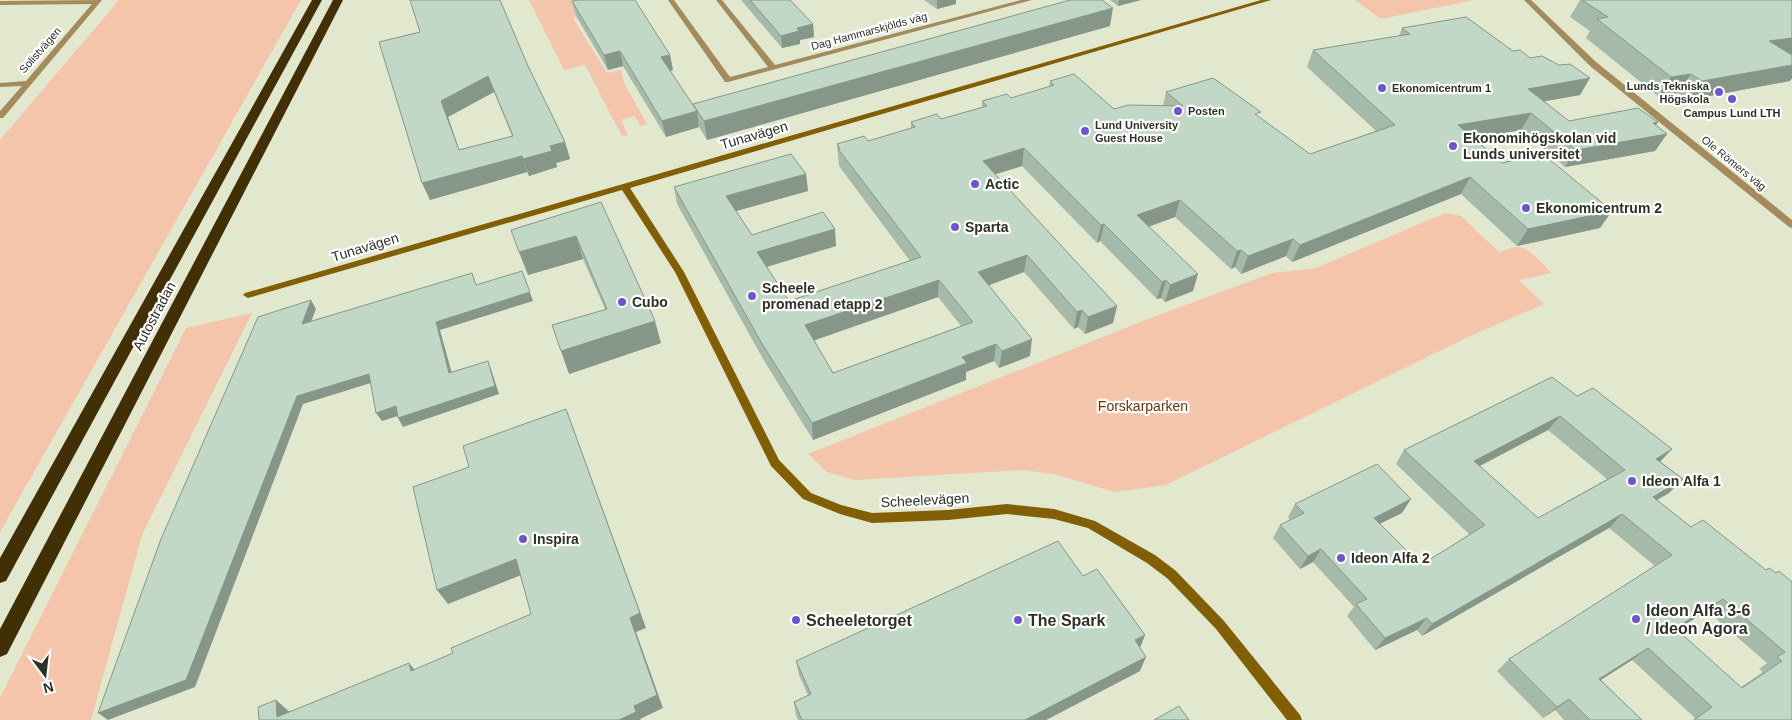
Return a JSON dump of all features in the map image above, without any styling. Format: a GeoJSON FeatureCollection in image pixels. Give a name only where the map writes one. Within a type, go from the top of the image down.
{"type":"FeatureCollection","features":[{"type":"Feature","properties":{"kind":"highway","name":"Autostradan"},"geometry":{"type":"LineString","coordinates":[[0,575],[317,0]]}},
{"type":"Feature","properties":{"kind":"highway","name":"Autostradan"},"geometry":{"type":"LineString","coordinates":[[0,648],[338,0]]}},
{"type":"Feature","properties":{"kind":"main road","name":"Tunavägen"},"geometry":{"type":"LineString","coordinates":[[248,295],[1268,0]]}},
{"type":"Feature","properties":{"kind":"main road","name":"Scheelevägen"},"geometry":{"type":"LineString","coordinates":[[625,187],[679,272],[776,463],[807,496],[840,509],[872,518],[1027,509],[1091,524],[1151,559],[1172,575],[1220,625],[1294,720]]}},
{"type":"Feature","properties":{"kind":"street","name":"Dag Hammarskjölds väg"},"geometry":{"type":"LineString","coordinates":[[671,0],[728,80],[1029,0]]}},
{"type":"Feature","properties":{"kind":"street"},"geometry":{"type":"LineString","coordinates":[[719,0],[773,68]]}},
{"type":"Feature","properties":{"kind":"street","name":"Ole Römers väg"},"geometry":{"type":"LineString","coordinates":[[1527,0],[1593,64],[1792,225]]}},
{"type":"Feature","properties":{"kind":"street"},"geometry":{"type":"LineString","coordinates":[[0,3],[98,1]]}},
{"type":"Feature","properties":{"kind":"street","name":"Solistvägen"},"geometry":{"type":"LineString","coordinates":[[0,116],[98,1]]}},
{"type":"Feature","properties":{"kind":"street"},"geometry":{"type":"LineString","coordinates":[[0,85],[27,83]]}},
{"type":"Feature","properties":{"kind":"green space"},"geometry":{"type":"Polygon","coordinates":[[[119,0],[301,0],[0,532],[0,140],[119,0]]]}},
{"type":"Feature","properties":{"kind":"green space"},"geometry":{"type":"Polygon","coordinates":[[[529,0],[571,0],[586,13],[573,18],[607,73],[621,70],[624,83],[647,124],[641,126],[634,116],[621,120],[628,135],[622,136],[585,65],[564,70],[529,0]]]}},
{"type":"Feature","properties":{"kind":"green space"},"geometry":{"type":"Polygon","coordinates":[[[1355,0],[1474,0],[1381,19],[1355,0]]]}},
{"type":"Feature","properties":{"kind":"green space","name":"Forskarparken"},"geometry":{"type":"Polygon","coordinates":[[[1445,213],[1461,216],[1499,252],[1520,247],[1535,256],[1551,273],[1519,280],[1544,304],[1470,336],[1166,485],[1114,492],[1058,475],[1024,470],[855,480],[827,472],[808,454],[1148,319],[1272,273],[1316,268],[1445,213]]]}},
{"type":"Feature","properties":{"kind":"green space"},"geometry":{"type":"Polygon","coordinates":[[[252,313],[142,535],[91,720],[0,720],[0,698],[186,328],[252,313]]]}},
{"type":"Feature","properties":{"kind":"building"},"geometry":{"type":"Polygon","coordinates":[[[410,0],[500,0],[528,66],[565,142],[550,146],[552,151],[523,159],[522,156],[422,183],[379,42],[420,32],[410,0]],[[488,76],[441,101],[459,150],[513,136],[488,76]]]}},
{"type":"Feature","properties":{"kind":"building"},"geometry":{"type":"Polygon","coordinates":[[[635,0],[670,55],[661,57],[697,111],[662,121],[620,51],[604,55],[572,1],[635,0]]]}},
{"type":"Feature","properties":{"kind":"building"},"geometry":{"type":"Polygon","coordinates":[[[750,0],[790,0],[813,24],[797,28],[799,31],[781,36],[750,0]]]}},
{"type":"Feature","properties":{"kind":"building"},"geometry":{"type":"Polygon","coordinates":[[[1070,0],[1102,0],[1113,8],[704,121],[693,104],[1070,0]]]}},
{"type":"Feature","properties":{"kind":"building"},"geometry":{"type":"Polygon","coordinates":[[[1582,0],[1792,0],[1792,38],[1769,41],[1792,55],[1792,65],[1702,81],[1691,74],[1671,77],[1597,19],[1608,17],[1582,0]]]}},
{"type":"Feature","properties":{"kind":"building"},"geometry":{"type":"Polygon","coordinates":[[[1466,17],[1513,51],[1520,50],[1530,58],[1542,56],[1559,65],[1570,64],[1590,78],[1528,89],[1569,121],[1638,108],[1658,122],[1653,123],[1667,134],[1576,150],[1531,113],[1458,125],[1502,163],[1543,154],[1612,211],[1528,229],[1470,177],[1300,245],[1293,239],[1248,256],[1241,250],[1237,251],[1180,200],[1137,215],[1198,274],[1170,285],[1166,280],[1162,282],[1104,224],[1101,225],[1024,148],[983,161],[1117,306],[1088,317],[1082,310],[1077,312],[1027,255],[978,272],[1032,339],[1002,351],[996,344],[962,357],[967,363],[812,423],[761,342],[674,187],[791,154],[806,174],[726,196],[752,235],[823,212],[835,229],[757,252],[789,301],[921,257],[838,149],[840,149],[837,144],[864,136],[868,141],[915,127],[911,122],[937,114],[941,119],[987,106],[982,101],[1007,94],[1011,98],[1054,85],[1050,81],[1074,74],[1114,109],[1128,105],[1183,106],[1166,92],[1213,78],[1261,112],[1255,114],[1310,154],[1395,125],[1313,50],[1410,34],[1402,28],[1466,17]],[[939,280],[805,325],[833,373],[973,322],[939,280]]]}},
{"type":"Feature","properties":{"kind":"building"},"geometry":{"type":"Polygon","coordinates":[[[601,202],[655,321],[561,351],[552,325],[607,309],[576,236],[519,252],[511,230],[601,202]]]}},
{"type":"Feature","properties":{"kind":"building"},"geometry":{"type":"Polygon","coordinates":[[[522,271],[530,292],[436,322],[449,373],[488,361],[495,386],[398,418],[396,406],[376,413],[369,374],[297,396],[186,680],[98,713],[161,539],[258,317],[311,300],[302,324],[472,273],[476,285],[522,271]]]}},
{"type":"Feature","properties":{"kind":"building"},"geometry":{"type":"Polygon","coordinates":[[[1552,377],[1577,396],[1593,388],[1672,449],[1656,459],[1683,479],[1653,497],[1691,527],[1703,520],[1766,570],[1769,568],[1776,573],[1779,571],[1792,582],[1792,720],[1694,720],[1712,707],[1648,648],[1599,679],[1642,720],[1590,720],[1569,699],[1557,707],[1509,659],[1672,555],[1622,514],[1432,624],[1427,618],[1385,638],[1356,604],[1367,599],[1321,549],[1308,556],[1280,525],[1304,513],[1295,504],[1377,464],[1411,499],[1374,518],[1421,565],[1485,525],[1404,450],[1552,377]],[[1560,416],[1474,461],[1538,518],[1625,470],[1560,416]],[[1723,599],[1675,628],[1742,688],[1782,661],[1777,657],[1785,652],[1723,599]]]}},
{"type":"Feature","properties":{"kind":"building","name":"Inspira"},"geometry":{"type":"Polygon","coordinates":[[[566,409],[640,613],[630,618],[657,695],[634,706],[636,712],[619,720],[259,720],[258,707],[276,700],[277,717],[409,663],[411,671],[453,653],[451,648],[531,614],[516,559],[437,590],[413,487],[469,467],[463,446],[566,409]]]}},
{"type":"Feature","properties":{"kind":"building","name":"The Spark"},"geometry":{"type":"Polygon","coordinates":[[[1058,541],[1083,576],[1097,569],[1145,635],[1135,640],[1146,657],[1025,720],[802,720],[794,702],[811,694],[796,661],[1058,541]]]}},
{"type":"Feature","properties":{"kind":"building"},"geometry":{"type":"Polygon","coordinates":[[[1179,706],[1189,720],[1154,720],[1179,706]]]}},
{"type":"Feature","properties":{"kind":"place","name":"Ekonomicentrum 1"},"geometry":{"type":"Point","coordinates":[1382,88]}},
{"type":"Feature","properties":{"kind":"place","name":"Lunds Tekniska Högskola"},"geometry":{"type":"Point","coordinates":[1719,92]}},
{"type":"Feature","properties":{"kind":"place","name":"Campus Lund LTH"},"geometry":{"type":"Point","coordinates":[1732,99]}},
{"type":"Feature","properties":{"kind":"place","name":"Posten"},"geometry":{"type":"Point","coordinates":[1178,111]}},
{"type":"Feature","properties":{"kind":"place","name":"Lund University Guest House"},"geometry":{"type":"Point","coordinates":[1085,131]}},
{"type":"Feature","properties":{"kind":"place","name":"Ekonomihögskolan vid Lunds universitet"},"geometry":{"type":"Point","coordinates":[1453,146]}},
{"type":"Feature","properties":{"kind":"place","name":"Actic"},"geometry":{"type":"Point","coordinates":[975,184]}},
{"type":"Feature","properties":{"kind":"place","name":"Ekonomicentrum 2"},"geometry":{"type":"Point","coordinates":[1526,208]}},
{"type":"Feature","properties":{"kind":"place","name":"Sparta"},"geometry":{"type":"Point","coordinates":[955,227]}},
{"type":"Feature","properties":{"kind":"place","name":"Scheele promenad etapp 2"},"geometry":{"type":"Point","coordinates":[752,296]}},
{"type":"Feature","properties":{"kind":"place","name":"Cubo"},"geometry":{"type":"Point","coordinates":[622,302]}},
{"type":"Feature","properties":{"kind":"place","name":"Ideon Alfa 1"},"geometry":{"type":"Point","coordinates":[1632,481]}},
{"type":"Feature","properties":{"kind":"place","name":"Inspira"},"geometry":{"type":"Point","coordinates":[523,539]}},
{"type":"Feature","properties":{"kind":"place","name":"Ideon Alfa 2"},"geometry":{"type":"Point","coordinates":[1341,558]}},
{"type":"Feature","properties":{"kind":"place","name":"Ideon Alfa 3-6 / Ideon Agora"},"geometry":{"type":"Point","coordinates":[1636,619]}},
{"type":"Feature","properties":{"kind":"place","name":"Scheeletorget"},"geometry":{"type":"Point","coordinates":[796,620]}},
{"type":"Feature","properties":{"kind":"place","name":"The Spark"},"geometry":{"type":"Point","coordinates":[1018,620]}}]}
